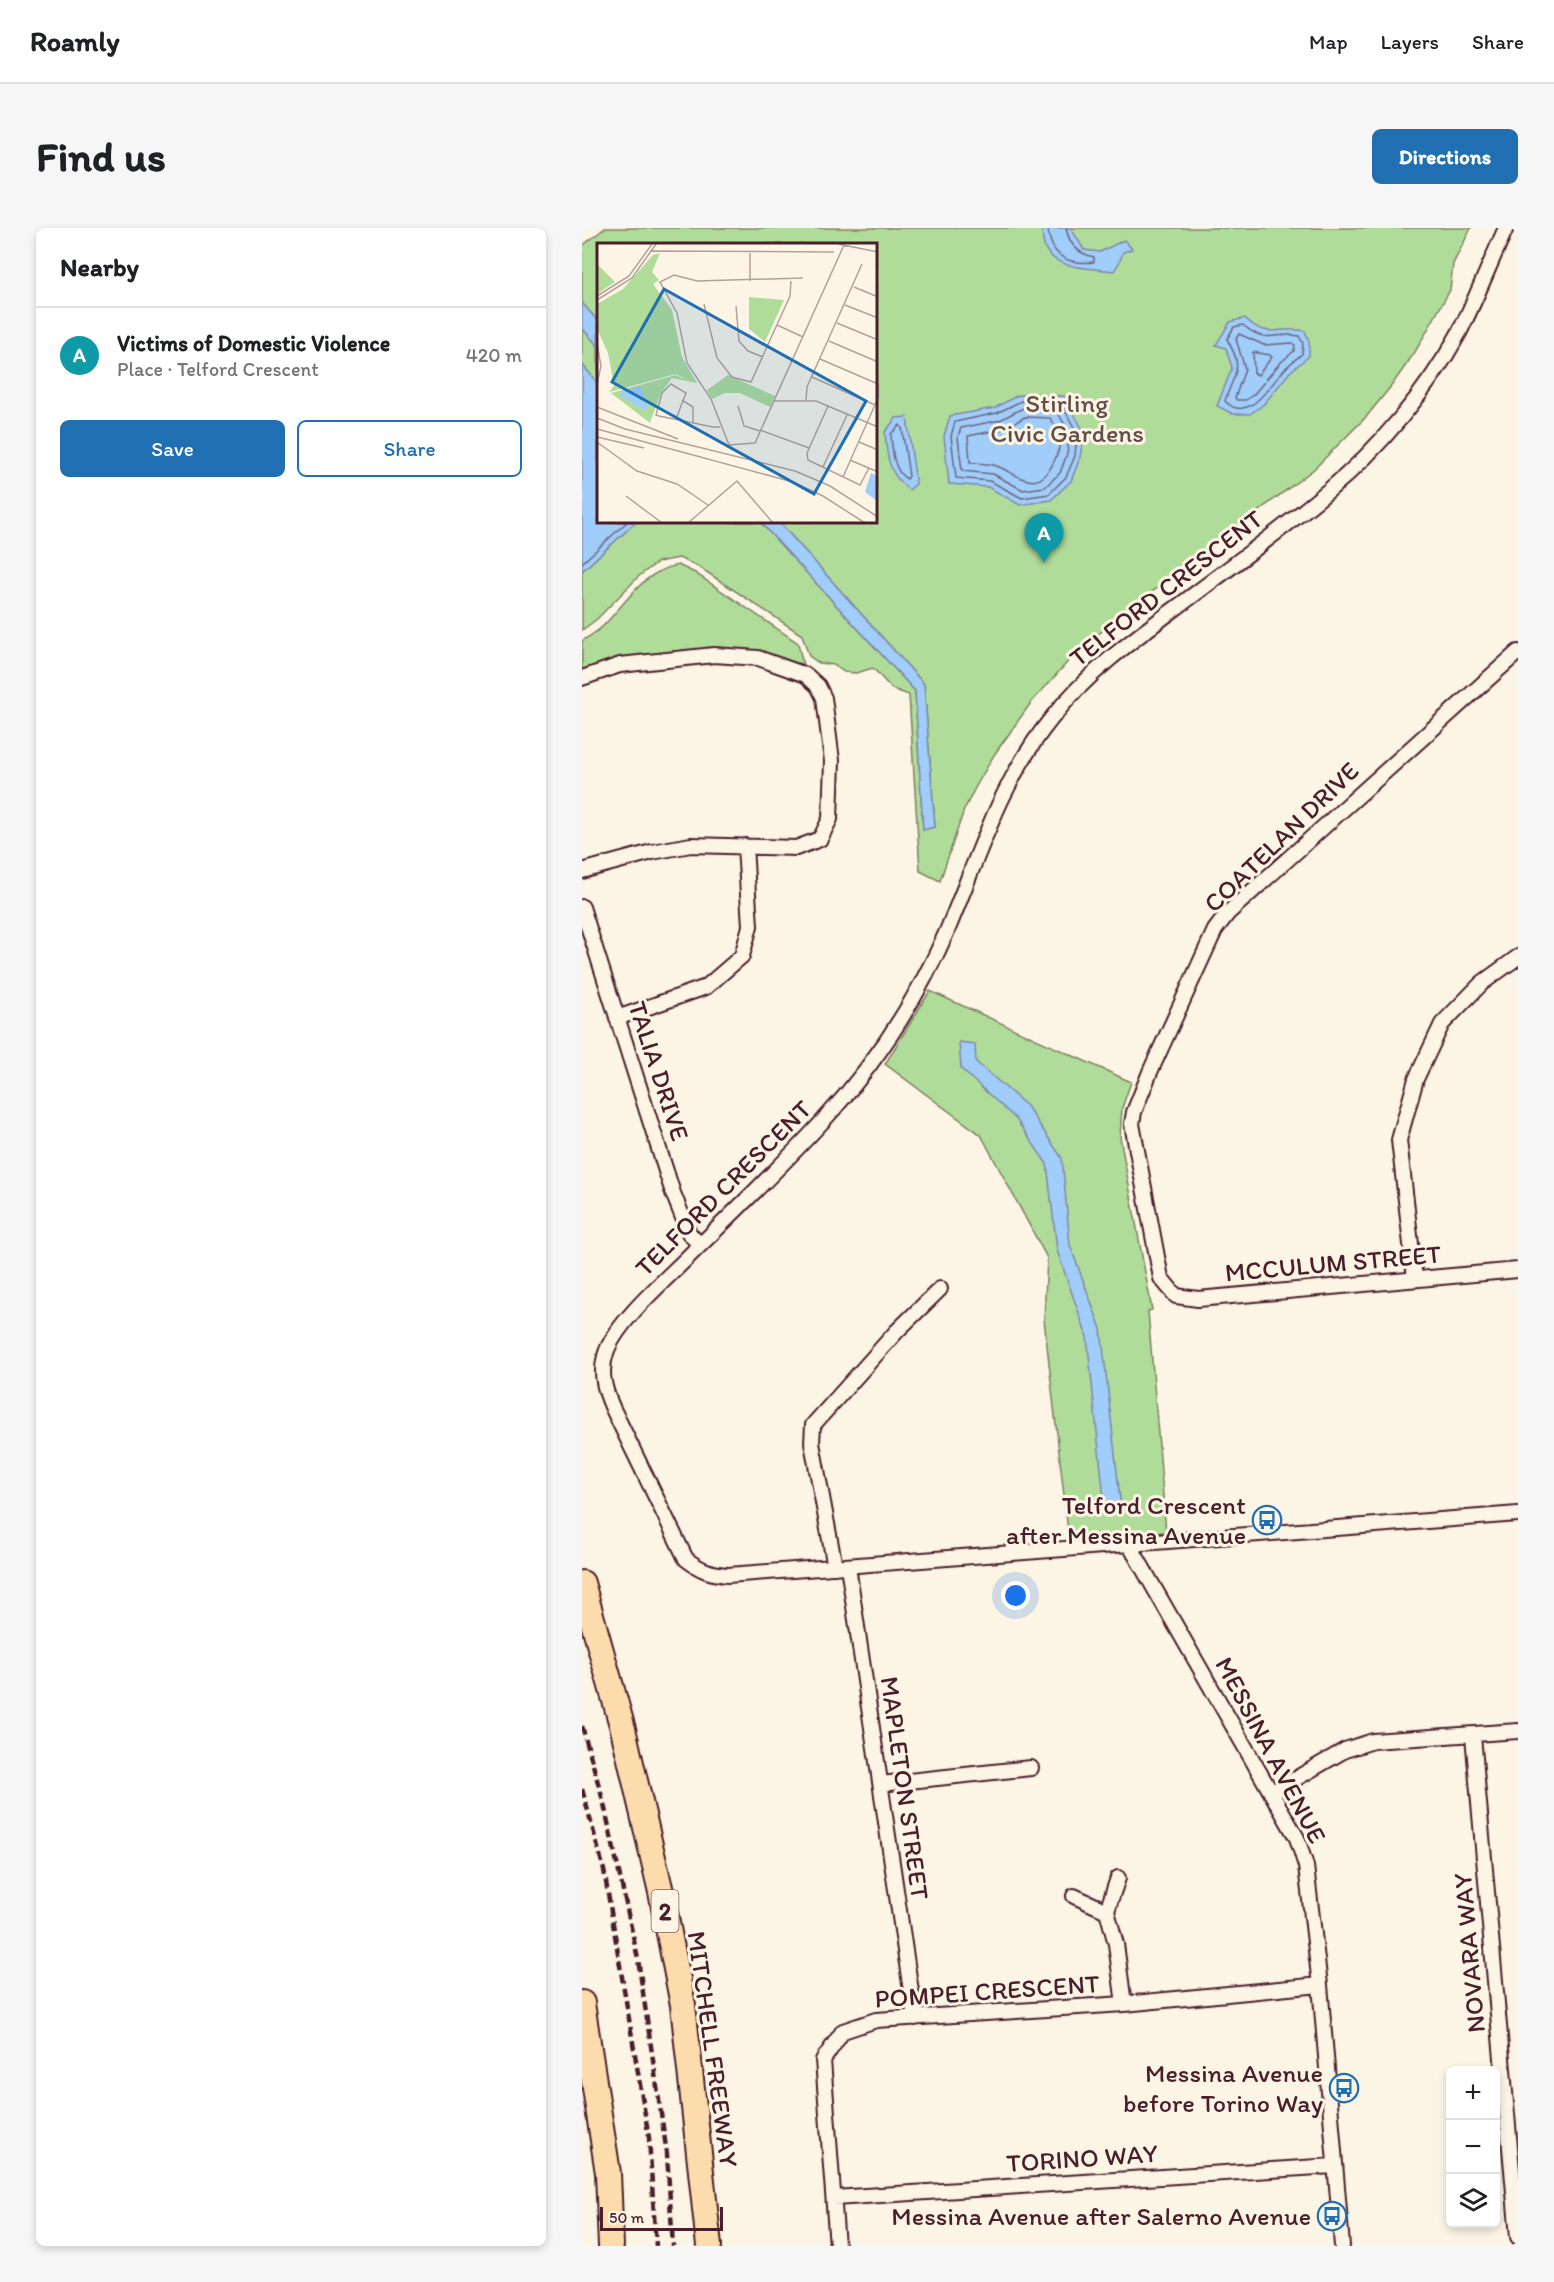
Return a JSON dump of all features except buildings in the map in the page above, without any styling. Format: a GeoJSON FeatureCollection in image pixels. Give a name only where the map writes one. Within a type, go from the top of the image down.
{"type":"FeatureCollection","features":[{"type":"Feature","properties":{"kind":"highway","name":"MITCHELL FREEWAY"},"geometry":{"type":"LineString","coordinates":[[582,1583],[626,1740],[661,1892],[683,2005],[709,2246]]}},
{"type":"Feature","properties":{"kind":"highway"},"geometry":{"type":"LineString","coordinates":[[582,2003],[608,2173],[611,2246]]}},
{"type":"Feature","properties":{"kind":"street","name":"TELFORD CRESCENT"},"geometry":{"type":"LineString","coordinates":[[1506,228],[1459,333],[1438,367],[1388,433],[1331,489],[1130,642],[1088,677],[1050,719],[1016,769],[1000,800],[932,965],[876,1058],[846,1096],[794,1152],[656,1289],[618,1331],[607,1351],[602,1371],[603,1387],[686,1559],[697,1568],[712,1574],[728,1575],[1518,1514]]}},
{"type":"Feature","properties":{"kind":"street","name":"COATELAN DRIVE"},"geometry":{"type":"LineString","coordinates":[[1161,1278],[1133,1136],[1134,1112],[1215,930],[1243,899],[1518,652]]}},
{"type":"Feature","properties":{"kind":"street"},"geometry":{"type":"LineString","coordinates":[[582,678],[620,665],[714,655],[758,658],[806,675],[818,686],[824,698],[832,760],[830,819],[820,839],[796,848],[691,845],[652,852],[582,872]]}},
{"type":"Feature","properties":{"kind":"street"},"geometry":{"type":"LineString","coordinates":[[617,1018],[706,987],[742,956],[750,926],[745,846]]}},
{"type":"Feature","properties":{"kind":"street","name":"TALIA DRIVE"},"geometry":{"type":"LineString","coordinates":[[582,907],[673,1193],[689,1233],[700,1245]]}},
{"type":"Feature","properties":{"kind":"street"},"geometry":{"type":"LineString","coordinates":[[1415,1280],[1399,1140],[1416,1079],[1442,1024],[1482,983],[1518,957]]}},
{"type":"Feature","properties":{"kind":"street","name":"MCCULUM STREET"},"geometry":{"type":"LineString","coordinates":[[1161,1278],[1176,1296],[1198,1299],[1518,1270]]}},
{"type":"Feature","properties":{"kind":"street","name":"MAPLETON STREET"},"geometry":{"type":"LineString","coordinates":[[915,2018],[881,1784],[842,1566],[812,1443],[813,1425],[897,1331],[940,1289]]}},
{"type":"Feature","properties":{"kind":"street","name":"MESSINA AVENUE"},"geometry":{"type":"LineString","coordinates":[[1129,1544],[1297,1838],[1306,1866],[1320,1984],[1342,2246]]}},
{"type":"Feature","properties":{"kind":"street"},"geometry":{"type":"LineString","coordinates":[[1271,1793],[1345,1750],[1373,1741],[1473,1736],[1518,1731]]}},
{"type":"Feature","properties":{"kind":"street","name":"NOVARA WAY"},"geometry":{"type":"LineString","coordinates":[[1473,1736],[1518,2237]]}},
{"type":"Feature","properties":{"kind":"street"},"geometry":{"type":"LineString","coordinates":[[881,1784],[1031,1768]]}},
{"type":"Feature","properties":{"kind":"street"},"geometry":{"type":"LineString","coordinates":[[1118,1878],[1107,1911],[1116,1944],[1124,2004]]}},
{"type":"Feature","properties":{"kind":"street"},"geometry":{"type":"LineString","coordinates":[[1074,1896],[1107,1911]]}},
{"type":"Feature","properties":{"kind":"street","name":"POMPEI CRESCENT"},"geometry":{"type":"LineString","coordinates":[[837,2246],[823,2060],[843,2031],[876,2020],[1124,2004],[1320,1984]]}},
{"type":"Feature","properties":{"kind":"street","name":"TORINO WAY"},"geometry":{"type":"LineString","coordinates":[[834,2198],[1334,2166]]}},
{"type":"Feature","properties":{"kind":"green space","name":"Stirling Civic Gardens"},"geometry":{"type":"Polygon","coordinates":[[[605,228],[1471,228],[1453,264],[1450,290],[1415,352],[1367,416],[1314,469],[1115,620],[1073,656],[1030,704],[994,755],[975,788],[964,810],[940,881],[920,871],[909,695],[892,689],[873,668],[856,673],[844,672],[834,665],[819,663],[809,656],[802,635],[699,567],[679,558],[658,562],[639,576],[597,619],[582,630],[582,571],[634,524],[762,524],[915,691],[923,829],[935,827],[924,684],[781,524],[878,524],[878,243],[597,243],[597,320],[582,303],[582,246],[605,228]]]}},
{"type":"Feature","properties":{"kind":"green space"},"geometry":{"type":"Polygon","coordinates":[[[582,328],[597,345],[597,383],[582,364],[582,328]]]}},
{"type":"Feature","properties":{"kind":"green space"},"geometry":{"type":"Polygon","coordinates":[[[678,565],[695,573],[798,643],[803,665],[759,651],[712,648],[618,658],[582,670],[582,641],[603,627],[645,580],[678,565]]]}},
{"type":"Feature","properties":{"kind":"green space"},"geometry":{"type":"Polygon","coordinates":[[[930,991],[1131,1082],[1122,1108],[1120,1137],[1152,1310],[1148,1311],[1166,1532],[1069,1540],[1044,1319],[1047,1258],[981,1135],[885,1064],[930,991]]]}},
{"type":"Feature","properties":{"kind":"water"},"geometry":{"type":"Polygon","coordinates":[[[1043,228],[1071,228],[1084,250],[1100,252],[1124,240],[1132,249],[1123,252],[1114,271],[1077,267],[1055,259],[1047,252],[1043,242],[1043,228]]]}},
{"type":"Feature","properties":{"kind":"water"},"geometry":{"type":"Polygon","coordinates":[[[582,303],[597,320],[597,345],[582,328],[582,303]]]}},
{"type":"Feature","properties":{"kind":"water"},"geometry":{"type":"Polygon","coordinates":[[[1245,318],[1253,325],[1267,331],[1305,331],[1309,342],[1309,356],[1290,372],[1264,404],[1250,414],[1233,414],[1217,406],[1232,368],[1226,348],[1216,345],[1230,322],[1245,318]]]}},
{"type":"Feature","properties":{"kind":"water"},"geometry":{"type":"Polygon","coordinates":[[[582,364],[597,383],[597,524],[634,524],[582,571],[582,364]]]}},
{"type":"Feature","properties":{"kind":"water"},"geometry":{"type":"Polygon","coordinates":[[[1018,395],[1064,396],[1084,432],[1080,458],[1071,481],[1051,500],[1020,505],[988,487],[949,484],[944,436],[950,416],[995,408],[1018,395]]]}},
{"type":"Feature","properties":{"kind":"water"},"geometry":{"type":"Polygon","coordinates":[[[907,417],[916,484],[909,490],[897,478],[890,464],[885,432],[896,418],[907,417]]]}},
{"type":"Feature","properties":{"kind":"water"},"geometry":{"type":"Polygon","coordinates":[[[762,524],[781,524],[924,684],[935,827],[923,830],[915,691],[762,524]]]}},
{"type":"Feature","properties":{"kind":"water"},"geometry":{"type":"Polygon","coordinates":[[[959,1042],[975,1044],[976,1062],[1027,1106],[1062,1158],[1070,1245],[1101,1329],[1121,1508],[1105,1508],[1087,1337],[1057,1250],[1047,1164],[1016,1119],[961,1069],[959,1042]]]}},
{"type":"Feature","properties":{"kind":"railway"},"geometry":{"type":"LineString","coordinates":[[582,1726],[604,1804],[638,1959],[667,2154],[673,2246]]}},
{"type":"Feature","properties":{"kind":"railway"},"geometry":{"type":"LineString","coordinates":[[582,1789],[604,1870],[649,2138],[656,2246]]}},
{"type":"Feature","properties":{"kind":"place","name":"Victims of Domestic Violence"},"geometry":{"type":"Point","coordinates":[1044,563]}},
{"type":"Feature","properties":{"kind":"place","name":"Telford Crescent after Messina Avenue"},"geometry":{"type":"Point","coordinates":[1267,1520]}},
{"type":"Feature","properties":{"kind":"place","name":"Messina Avenue before Torino Way"},"geometry":{"type":"Point","coordinates":[1344,2088]}},
{"type":"Feature","properties":{"kind":"place","name":"Messina Avenue after Salerno Avenue"},"geometry":{"type":"Point","coordinates":[1332,2216]}}]}
